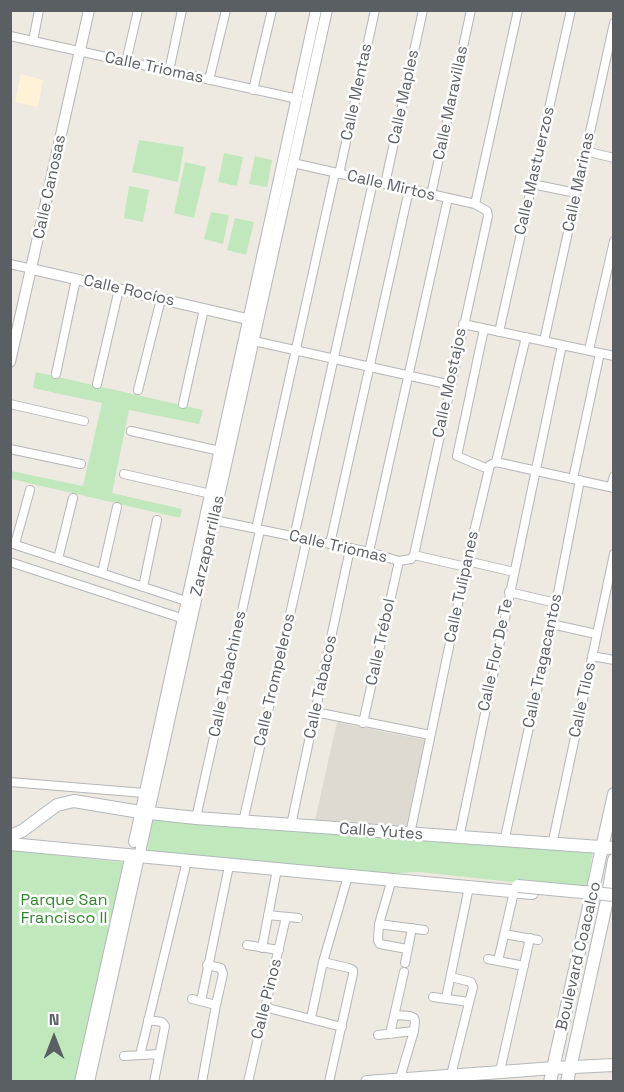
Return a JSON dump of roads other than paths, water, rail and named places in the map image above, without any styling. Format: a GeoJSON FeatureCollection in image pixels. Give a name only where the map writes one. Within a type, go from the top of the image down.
{"type":"FeatureCollection","features":[{"type":"Feature","properties":{"kind":"main road","name":"Boulevard Coacalco"},"geometry":{"type":"LineString","coordinates":[[550,1082],[592,898],[608,848],[614,794]]}},
{"type":"Feature","properties":{"kind":"main road","name":"Calle Yutes"},"geometry":{"type":"LineString","coordinates":[[10,836],[65,801],[74,801],[144,813],[196,818],[608,848]]}},
{"type":"Feature","properties":{"kind":"main road"},"geometry":{"type":"LineString","coordinates":[[10,844],[229,866],[611,898]]}},
{"type":"Feature","properties":{"kind":"main road","name":"Boulevard Coacalco"},"geometry":{"type":"LineString","coordinates":[[567,1082],[611,898],[614,860]]}},
{"type":"Feature","properties":{"kind":"main road"},"geometry":{"type":"LineString","coordinates":[[395,880],[444,880],[592,898],[611,898]]}},
{"type":"Feature","properties":{"kind":"main road"},"geometry":{"type":"LineString","coordinates":[[367,1082],[500,1071],[614,1065]]}},
{"type":"Feature","properties":{"kind":"street"},"geometry":{"type":"LineString","coordinates":[[33,41],[39,10]]}},
{"type":"Feature","properties":{"kind":"street","name":"Calle Canosas"},"geometry":{"type":"LineString","coordinates":[[10,362],[89,10]]}},
{"type":"Feature","properties":{"kind":"street"},"geometry":{"type":"LineString","coordinates":[[126,62],[138,10]]}},
{"type":"Feature","properties":{"kind":"street"},"geometry":{"type":"LineString","coordinates":[[169,71],[182,10]]}},
{"type":"Feature","properties":{"kind":"street"},"geometry":{"type":"LineString","coordinates":[[209,80],[226,10]]}},
{"type":"Feature","properties":{"kind":"street"},"geometry":{"type":"LineString","coordinates":[[253,90],[272,10]]}},
{"type":"Feature","properties":{"kind":"street","name":"Zarzaparrillas"},"geometry":{"type":"LineString","coordinates":[[210,519],[211,494],[247,319],[298,99],[316,10]]}},
{"type":"Feature","properties":{"kind":"street","name":"Zarzaparrillas"},"geometry":{"type":"LineString","coordinates":[[80,1082],[144,813],[210,519],[254,341],[327,10]]}},
{"type":"Feature","properties":{"kind":"street","name":"Calle Mentas"},"geometry":{"type":"LineString","coordinates":[[296,351],[375,10]]}},
{"type":"Feature","properties":{"kind":"street","name":"Calle Maples"},"geometry":{"type":"LineString","coordinates":[[385,184],[423,10]]}},
{"type":"Feature","properties":{"kind":"street","name":"Calle Maravillas"},"geometry":{"type":"LineString","coordinates":[[431,195],[471,10]]}},
{"type":"Feature","properties":{"kind":"street"},"geometry":{"type":"LineString","coordinates":[[476,204],[518,10]]}},
{"type":"Feature","properties":{"kind":"street","name":"Calle Mastuerzos"},"geometry":{"type":"LineString","coordinates":[[499,332],[571,10]]}},
{"type":"Feature","properties":{"kind":"street","name":"Calle Marinas"},"geometry":{"type":"LineString","coordinates":[[544,341],[614,23]]}},
{"type":"Feature","properties":{"kind":"street","name":"Calle Triomas"},"geometry":{"type":"LineString","coordinates":[[10,36],[298,99]]}},
{"type":"Feature","properties":{"kind":"street"},"geometry":{"type":"LineString","coordinates":[[585,151],[614,158]]}},
{"type":"Feature","properties":{"kind":"street","name":"Calle Mirtos"},"geometry":{"type":"LineString","coordinates":[[293,163],[476,204],[487,211]]}},
{"type":"Feature","properties":{"kind":"street"},"geometry":{"type":"LineString","coordinates":[[294,537],[373,182]]}},
{"type":"Feature","properties":{"kind":"street"},"geometry":{"type":"LineString","coordinates":[[532,184],[576,193]]}},
{"type":"Feature","properties":{"kind":"street"},"geometry":{"type":"LineString","coordinates":[[330,544],[409,190]]}},
{"type":"Feature","properties":{"kind":"street"},"geometry":{"type":"LineString","coordinates":[[369,552],[448,198]]}},
{"type":"Feature","properties":{"kind":"street","name":"Calle Mostajos"},"geometry":{"type":"LineString","coordinates":[[414,555],[488,216],[487,211]]}},
{"type":"Feature","properties":{"kind":"street"},"geometry":{"type":"LineString","coordinates":[[589,350],[614,241]]}},
{"type":"Feature","properties":{"kind":"street","name":"Calle Rocíos"},"geometry":{"type":"LineString","coordinates":[[10,264],[247,319]]}},
{"type":"Feature","properties":{"kind":"street"},"geometry":{"type":"LineString","coordinates":[[56,374],[76,279]]}},
{"type":"Feature","properties":{"kind":"street"},"geometry":{"type":"LineString","coordinates":[[97,384],[119,289]]}},
{"type":"Feature","properties":{"kind":"street"},"geometry":{"type":"LineString","coordinates":[[138,390],[160,299]]}},
{"type":"Feature","properties":{"kind":"street"},"geometry":{"type":"LineString","coordinates":[[183,404],[204,309]]}},
{"type":"Feature","properties":{"kind":"street"},"geometry":{"type":"LineString","coordinates":[[463,324],[614,356]]}},
{"type":"Feature","properties":{"kind":"street"},"geometry":{"type":"LineString","coordinates":[[484,329],[457,456],[488,469],[492,463],[496,462],[612,488],[614,476]]}},
{"type":"Feature","properties":{"kind":"street"},"geometry":{"type":"LineString","coordinates":[[496,462],[526,338]]}},
{"type":"Feature","properties":{"kind":"street"},"geometry":{"type":"LineString","coordinates":[[254,341],[451,385]]}},
{"type":"Feature","properties":{"kind":"street","name":"Calle Flor De Te"},"geometry":{"type":"LineString","coordinates":[[459,838],[562,345]]}},
{"type":"Feature","properties":{"kind":"street","name":"Calle Tabachines"},"geometry":{"type":"LineString","coordinates":[[196,818],[296,351]]}},
{"type":"Feature","properties":{"kind":"street","name":"Calle Tragacantos"},"geometry":{"type":"LineString","coordinates":[[504,842],[556,603],[600,353]]}},
{"type":"Feature","properties":{"kind":"street"},"geometry":{"type":"LineString","coordinates":[[10,404],[84,421]]}},
{"type":"Feature","properties":{"kind":"street"},"geometry":{"type":"LineString","coordinates":[[131,431],[220,452]]}},
{"type":"Feature","properties":{"kind":"street"},"geometry":{"type":"LineString","coordinates":[[10,449],[81,464]]}},
{"type":"Feature","properties":{"kind":"street","name":"Calle Tulipanes"},"geometry":{"type":"LineString","coordinates":[[410,834],[488,469]]}},
{"type":"Feature","properties":{"kind":"street"},"geometry":{"type":"LineString","coordinates":[[124,474],[211,494]]}},
{"type":"Feature","properties":{"kind":"street"},"geometry":{"type":"LineString","coordinates":[[30,490],[13,544],[191,602]]}},
{"type":"Feature","properties":{"kind":"street"},"geometry":{"type":"LineString","coordinates":[[58,559],[73,498]]}},
{"type":"Feature","properties":{"kind":"street"},"geometry":{"type":"LineString","coordinates":[[102,573],[117,507]]}},
{"type":"Feature","properties":{"kind":"street","name":"Calle Triomas"},"geometry":{"type":"LineString","coordinates":[[210,519],[369,552],[399,561],[411,560],[414,555]]}},
{"type":"Feature","properties":{"kind":"street"},"geometry":{"type":"LineString","coordinates":[[143,587],[157,520]]}},
{"type":"Feature","properties":{"kind":"street","name":"Calle Trompeleros"},"geometry":{"type":"LineString","coordinates":[[243,822],[307,539]]}},
{"type":"Feature","properties":{"kind":"street","name":"Calle Tabacos"},"geometry":{"type":"LineString","coordinates":[[291,825],[351,549]]}},
{"type":"Feature","properties":{"kind":"street","name":"Calle Tilos"},"geometry":{"type":"LineString","coordinates":[[552,845],[614,554]]}},
{"type":"Feature","properties":{"kind":"street"},"geometry":{"type":"LineString","coordinates":[[414,555],[514,572]]}},
{"type":"Feature","properties":{"kind":"street","name":"Calle Trébol"},"geometry":{"type":"LineString","coordinates":[[363,723],[399,561]]}},
{"type":"Feature","properties":{"kind":"street"},"geometry":{"type":"LineString","coordinates":[[10,562],[187,620]]}},
{"type":"Feature","properties":{"kind":"street"},"geometry":{"type":"LineString","coordinates":[[509,592],[556,603]]}},
{"type":"Feature","properties":{"kind":"street","name":"Zarzaparrillas"},"geometry":{"type":"LineString","coordinates":[[144,813],[144,793],[187,620]]}},
{"type":"Feature","properties":{"kind":"street"},"geometry":{"type":"LineString","coordinates":[[551,624],[596,634]]}},
{"type":"Feature","properties":{"kind":"street"},"geometry":{"type":"LineString","coordinates":[[592,656],[614,660]]}},
{"type":"Feature","properties":{"kind":"street"},"geometry":{"type":"LineString","coordinates":[[315,712],[430,735]]}},
{"type":"Feature","properties":{"kind":"street"},"geometry":{"type":"LineString","coordinates":[[10,782],[144,793]]}},
{"type":"Feature","properties":{"kind":"street","name":"Zarzaparrillas"},"geometry":{"type":"LineString","coordinates":[[89,1082],[134,856]]}},
{"type":"Feature","properties":{"kind":"street"},"geometry":{"type":"LineString","coordinates":[[140,1055],[187,861]]}},
{"type":"Feature","properties":{"kind":"street"},"geometry":{"type":"LineString","coordinates":[[216,1005],[197,1000],[229,866]]}},
{"type":"Feature","properties":{"kind":"street"},"geometry":{"type":"LineString","coordinates":[[262,948],[278,869]]}},
{"type":"Feature","properties":{"kind":"street"},"geometry":{"type":"LineString","coordinates":[[311,1018],[323,962],[348,876]]}},
{"type":"Feature","properties":{"kind":"street"},"geometry":{"type":"LineString","coordinates":[[395,880],[379,924],[377,938],[380,944],[407,949]]}},
{"type":"Feature","properties":{"kind":"street"},"geometry":{"type":"LineString","coordinates":[[446,998],[469,887]]}},
{"type":"Feature","properties":{"kind":"street"},"geometry":{"type":"LineString","coordinates":[[498,961],[516,889]]}},
{"type":"Feature","properties":{"kind":"street"},"geometry":{"type":"LineString","coordinates":[[268,915],[298,918]]}},
{"type":"Feature","properties":{"kind":"street","name":"Calle Pinos"},"geometry":{"type":"LineString","coordinates":[[248,1082],[286,917]]}},
{"type":"Feature","properties":{"kind":"street"},"geometry":{"type":"LineString","coordinates":[[379,924],[424,930]]}},
{"type":"Feature","properties":{"kind":"street"},"geometry":{"type":"LineString","coordinates":[[390,1034],[412,928]]}},
{"type":"Feature","properties":{"kind":"street"},"geometry":{"type":"LineString","coordinates":[[500,1071],[524,966],[534,939],[504,934]]}},
{"type":"Feature","properties":{"kind":"street"},"geometry":{"type":"LineString","coordinates":[[247,945],[279,950]]}},
{"type":"Feature","properties":{"kind":"street"},"geometry":{"type":"LineString","coordinates":[[488,959],[524,966]]}},
{"type":"Feature","properties":{"kind":"street"},"geometry":{"type":"LineString","coordinates":[[323,962],[352,970],[329,1082]]}},
{"type":"Feature","properties":{"kind":"street"},"geometry":{"type":"LineString","coordinates":[[202,1082],[223,970],[207,965]]}},
{"type":"Feature","properties":{"kind":"street"},"geometry":{"type":"LineString","coordinates":[[451,977],[473,984],[451,1075]]}},
{"type":"Feature","properties":{"kind":"street"},"geometry":{"type":"LineString","coordinates":[[433,997],[469,1002]]}},
{"type":"Feature","properties":{"kind":"street"},"geometry":{"type":"LineString","coordinates":[[264,1006],[342,1027]]}},
{"type":"Feature","properties":{"kind":"street"},"geometry":{"type":"LineString","coordinates":[[395,1015],[414,1018],[414,1031],[400,1078]]}},
{"type":"Feature","properties":{"kind":"street"},"geometry":{"type":"LineString","coordinates":[[148,1020],[165,1023],[154,1082]]}},
{"type":"Feature","properties":{"kind":"street"},"geometry":{"type":"LineString","coordinates":[[378,1035],[414,1031]]}},
{"type":"Feature","properties":{"kind":"street"},"geometry":{"type":"LineString","coordinates":[[124,1056],[159,1054]]}},
{"type":"Feature","properties":{"kind":"park label","name":"Parque San Francisco II"},"geometry":{"type":"Point","coordinates":[64,910]}}]}
